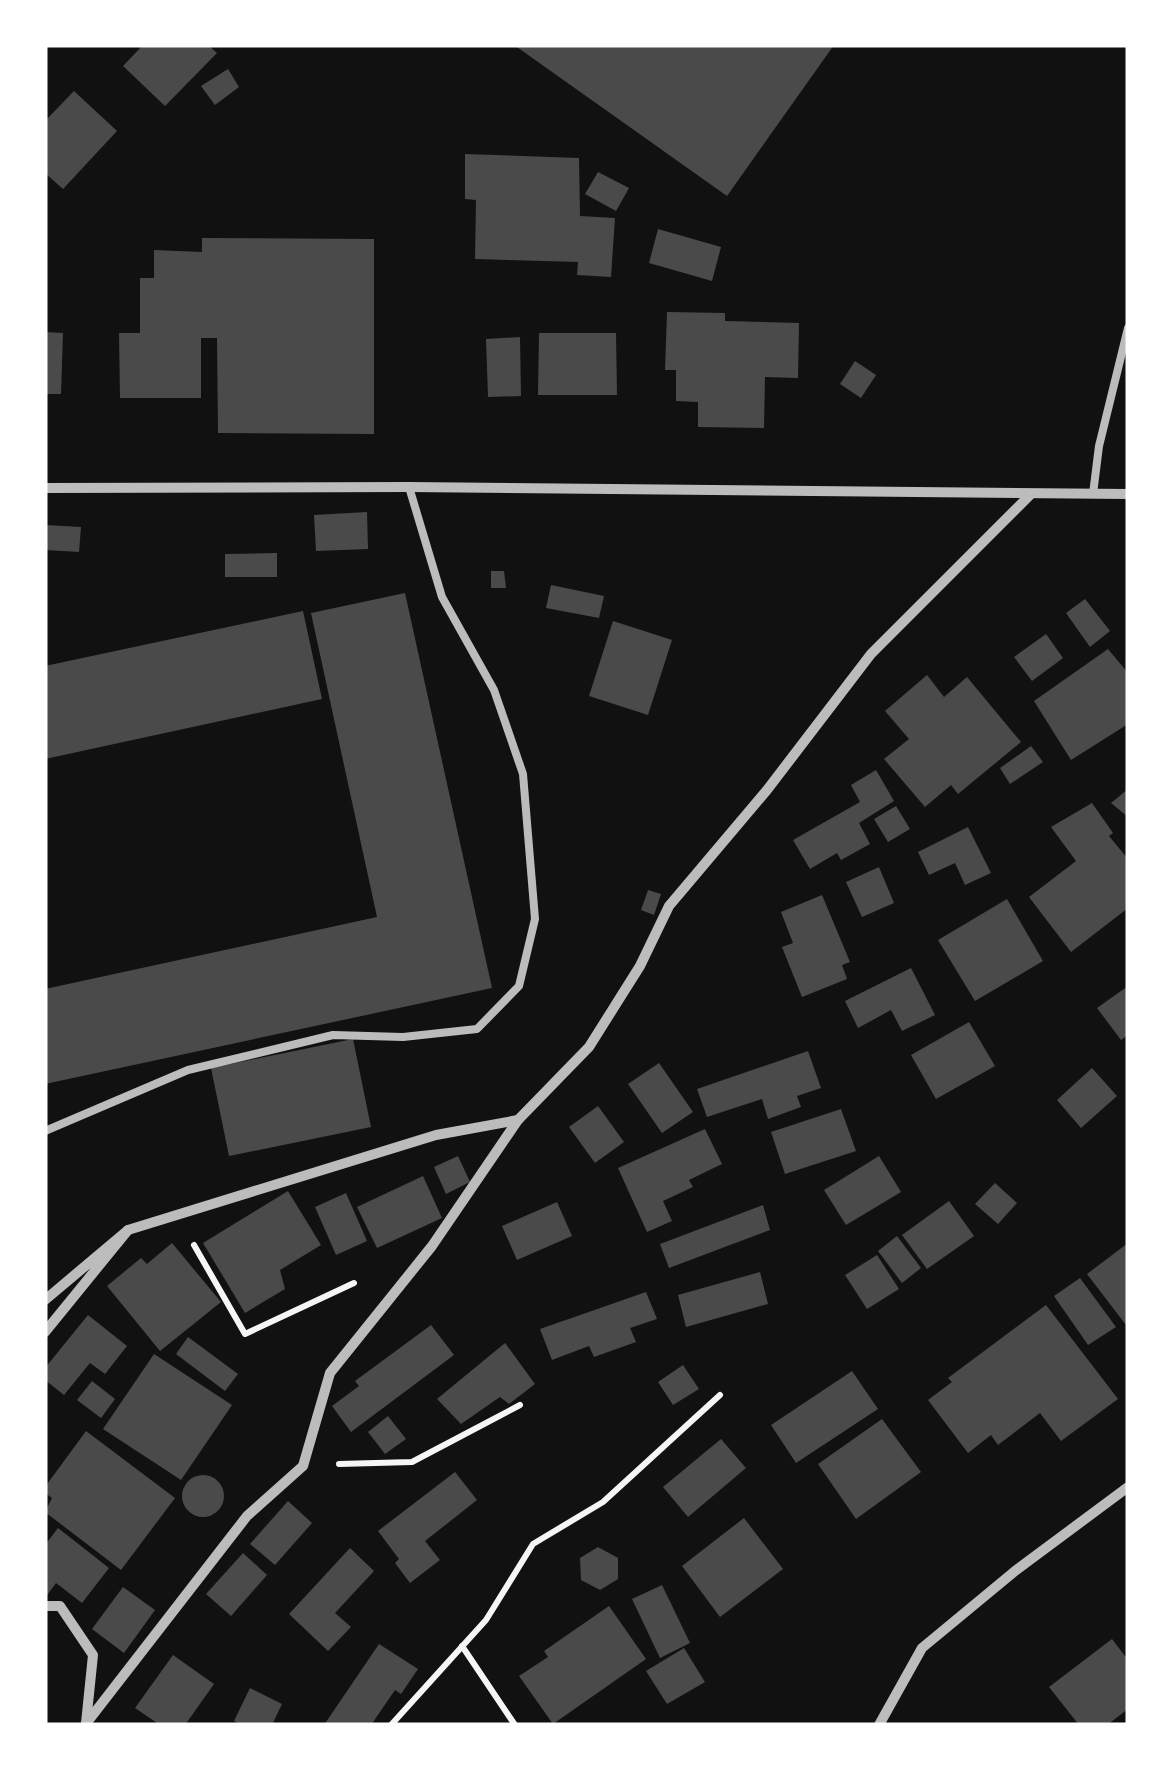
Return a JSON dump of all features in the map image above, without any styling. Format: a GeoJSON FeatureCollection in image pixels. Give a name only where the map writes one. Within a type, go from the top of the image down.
{"type":"FeatureCollection","features":[{"type":"Feature","properties":{"kind":"street"},"geometry":{"type":"LineString","coordinates":[[45,488],[409,487],[1128,494]]}},
{"type":"Feature","properties":{"kind":"street"},"geometry":{"type":"LineString","coordinates":[[85,1724],[247,1516],[303,1466],[330,1373],[432,1246],[518,1120],[589,1047],[640,966],[670,906],[766,790],[870,654],[1030,494]]}},
{"type":"Feature","properties":{"kind":"street"},"geometry":{"type":"LineString","coordinates":[[45,1300],[128,1230],[436,1136],[518,1120]]}},
{"type":"Feature","properties":{"kind":"street"},"geometry":{"type":"LineString","coordinates":[[45,1332],[128,1230]]}},
{"type":"Feature","properties":{"kind":"street"},"geometry":{"type":"LineString","coordinates":[[879,1725],[922,1648],[1015,1571],[1128,1488]]}},
{"type":"Feature","properties":{"kind":"street"},"geometry":{"type":"LineString","coordinates":[[45,1606],[60,1606],[93,1656],[85,1724]]}},
{"type":"Feature","properties":{"kind":"lane"},"geometry":{"type":"LineString","coordinates":[[1093,494],[1099,446],[1128,328]]}},
{"type":"Feature","properties":{"kind":"lane"},"geometry":{"type":"LineString","coordinates":[[45,1131],[188,1070],[333,1035],[403,1037],[477,1029],[519,986],[534,919],[523,774],[494,690],[442,597],[409,487]]}},
{"type":"Feature","properties":{"kind":"path"},"geometry":{"type":"LineString","coordinates":[[176,1215],[245,1334],[364,1278]]}},
{"type":"Feature","properties":{"kind":"path"},"geometry":{"type":"LineString","coordinates":[[391,1725],[486,1620],[533,1544],[603,1502],[720,1395]]}},
{"type":"Feature","properties":{"kind":"path"},"geometry":{"type":"LineString","coordinates":[[303,1466],[412,1462],[520,1405]]}},
{"type":"Feature","properties":{"kind":"path"},"geometry":{"type":"LineString","coordinates":[[462,1646],[515,1725]]}},
{"type":"Feature","properties":{"kind":"building"},"geometry":{"type":"Polygon","coordinates":[[[143,45],[208,45],[217,53],[165,106],[123,66],[143,45]]]}},
{"type":"Feature","properties":{"kind":"building"},"geometry":{"type":"Polygon","coordinates":[[[514,45],[834,45],[727,196],[514,45]]]}},
{"type":"Feature","properties":{"kind":"building"},"geometry":{"type":"Polygon","coordinates":[[[228,69],[239,87],[215,105],[201,86],[228,69]]]}},
{"type":"Feature","properties":{"kind":"building"},"geometry":{"type":"Polygon","coordinates":[[[74,91],[117,131],[63,189],[45,173],[45,121],[74,91]]]}},
{"type":"Feature","properties":{"kind":"building"},"geometry":{"type":"Polygon","coordinates":[[[465,154],[579,158],[580,216],[615,218],[611,277],[577,275],[578,262],[475,259],[476,200],[465,199],[465,154]]]}},
{"type":"Feature","properties":{"kind":"building"},"geometry":{"type":"Polygon","coordinates":[[[598,172],[629,188],[616,211],[585,194],[598,172]]]}},
{"type":"Feature","properties":{"kind":"building"},"geometry":{"type":"Polygon","coordinates":[[[658,229],[721,247],[712,281],[649,263],[658,229]]]}},
{"type":"Feature","properties":{"kind":"building"},"geometry":{"type":"Polygon","coordinates":[[[202,238],[374,239],[374,434],[218,433],[217,338],[201,338],[201,398],[120,398],[119,333],[140,333],[140,278],[154,278],[154,250],[202,252],[202,238]]]}},
{"type":"Feature","properties":{"kind":"building"},"geometry":{"type":"Polygon","coordinates":[[[667,312],[725,313],[725,321],[799,323],[798,378],[765,377],[764,428],[698,427],[698,402],[676,401],[676,370],[665,370],[667,312]]]}},
{"type":"Feature","properties":{"kind":"building"},"geometry":{"type":"Polygon","coordinates":[[[45,332],[63,333],[61,394],[45,394],[45,332]]]}},
{"type":"Feature","properties":{"kind":"building"},"geometry":{"type":"Polygon","coordinates":[[[539,333],[616,333],[617,395],[538,395],[539,333]]]}},
{"type":"Feature","properties":{"kind":"building"},"geometry":{"type":"Polygon","coordinates":[[[520,337],[521,396],[488,397],[486,339],[520,337]]]}},
{"type":"Feature","properties":{"kind":"building"},"geometry":{"type":"Polygon","coordinates":[[[855,361],[876,375],[861,398],[840,384],[855,361]]]}},
{"type":"Feature","properties":{"kind":"building"},"geometry":{"type":"Polygon","coordinates":[[[367,512],[368,549],[316,551],[314,515],[367,512]]]}},
{"type":"Feature","properties":{"kind":"building"},"geometry":{"type":"Polygon","coordinates":[[[45,525],[81,527],[79,552],[45,550],[45,525]]]}},
{"type":"Feature","properties":{"kind":"building"},"geometry":{"type":"Polygon","coordinates":[[[277,553],[277,577],[225,577],[225,554],[277,553]]]}},
{"type":"Feature","properties":{"kind":"building"},"geometry":{"type":"Polygon","coordinates":[[[491,571],[504,571],[506,588],[491,588],[491,571]]]}},
{"type":"Feature","properties":{"kind":"building"},"geometry":{"type":"Polygon","coordinates":[[[551,585],[604,596],[599,618],[546,608],[551,585]]]}},
{"type":"Feature","properties":{"kind":"building"},"geometry":{"type":"Polygon","coordinates":[[[405,593],[492,988],[45,1084],[45,989],[377,917],[311,613],[405,593]]]}},
{"type":"Feature","properties":{"kind":"building"},"geometry":{"type":"Polygon","coordinates":[[[1085,599],[1110,631],[1090,647],[1066,613],[1085,599]]]}},
{"type":"Feature","properties":{"kind":"building"},"geometry":{"type":"Polygon","coordinates":[[[303,611],[322,699],[45,759],[45,666],[303,611]]]}},
{"type":"Feature","properties":{"kind":"building"},"geometry":{"type":"Polygon","coordinates":[[[613,621],[672,640],[648,715],[589,696],[613,621]]]}},
{"type":"Feature","properties":{"kind":"building"},"geometry":{"type":"Polygon","coordinates":[[[1046,634],[1063,658],[1032,681],[1014,657],[1046,634]]]}},
{"type":"Feature","properties":{"kind":"building"},"geometry":{"type":"Polygon","coordinates":[[[1108,649],[1128,673],[1128,724],[1071,760],[1034,701],[1108,649]]]}},
{"type":"Feature","properties":{"kind":"building"},"geometry":{"type":"Polygon","coordinates":[[[927,675],[944,697],[967,677],[1021,742],[958,794],[951,785],[925,807],[884,759],[909,739],[885,711],[927,675]]]}},
{"type":"Feature","properties":{"kind":"building"},"geometry":{"type":"Polygon","coordinates":[[[1031,746],[1043,762],[1010,784],[1000,768],[1031,746]]]}},
{"type":"Feature","properties":{"kind":"building"},"geometry":{"type":"Polygon","coordinates":[[[876,770],[894,801],[859,823],[870,844],[841,860],[837,853],[810,869],[793,840],[860,802],[851,785],[876,770]]]}},
{"type":"Feature","properties":{"kind":"building"},"geometry":{"type":"Polygon","coordinates":[[[1128,789],[1128,817],[1111,803],[1128,789]]]}},
{"type":"Feature","properties":{"kind":"building"},"geometry":{"type":"Polygon","coordinates":[[[1092,803],[1113,833],[1109,836],[1128,859],[1128,908],[1071,952],[1029,897],[1076,861],[1051,827],[1092,803]]]}},
{"type":"Feature","properties":{"kind":"building"},"geometry":{"type":"Polygon","coordinates":[[[896,806],[910,829],[888,842],[874,819],[896,806]]]}},
{"type":"Feature","properties":{"kind":"building"},"geometry":{"type":"Polygon","coordinates":[[[968,827],[991,873],[965,885],[955,863],[929,875],[918,852],[968,827]]]}},
{"type":"Feature","properties":{"kind":"building"},"geometry":{"type":"Polygon","coordinates":[[[879,867],[894,903],[862,917],[846,882],[879,867]]]}},
{"type":"Feature","properties":{"kind":"building"},"geometry":{"type":"Polygon","coordinates":[[[648,890],[661,894],[654,915],[641,910],[648,890]]]}},
{"type":"Feature","properties":{"kind":"building"},"geometry":{"type":"Polygon","coordinates":[[[822,895],[850,962],[842,965],[847,979],[802,997],[782,947],[793,943],[781,912],[822,895]]]}},
{"type":"Feature","properties":{"kind":"building"},"geometry":{"type":"Polygon","coordinates":[[[1007,899],[1043,961],[975,1001],[938,940],[1007,899]]]}},
{"type":"Feature","properties":{"kind":"building"},"geometry":{"type":"Polygon","coordinates":[[[911,968],[935,1015],[902,1031],[891,1010],[858,1028],[845,1001],[911,968]]]}},
{"type":"Feature","properties":{"kind":"building"},"geometry":{"type":"Polygon","coordinates":[[[1128,986],[1128,1035],[1121,1040],[1097,1008],[1128,986]]]}},
{"type":"Feature","properties":{"kind":"building"},"geometry":{"type":"Polygon","coordinates":[[[969,1022],[995,1066],[936,1099],[911,1055],[969,1022]]]}},
{"type":"Feature","properties":{"kind":"building"},"geometry":{"type":"Polygon","coordinates":[[[353,1039],[371,1127],[229,1156],[211,1068],[353,1039]]]}},
{"type":"Feature","properties":{"kind":"building"},"geometry":{"type":"Polygon","coordinates":[[[808,1051],[821,1088],[797,1096],[801,1107],[768,1119],[762,1099],[707,1117],[697,1089],[808,1051]]]}},
{"type":"Feature","properties":{"kind":"building"},"geometry":{"type":"Polygon","coordinates":[[[659,1063],[693,1112],[662,1133],[628,1084],[659,1063]]]}},
{"type":"Feature","properties":{"kind":"building"},"geometry":{"type":"Polygon","coordinates":[[[1092,1068],[1117,1096],[1081,1128],[1057,1100],[1092,1068]]]}},
{"type":"Feature","properties":{"kind":"building"},"geometry":{"type":"Polygon","coordinates":[[[598,1106],[624,1142],[595,1163],[569,1127],[598,1106]]]}},
{"type":"Feature","properties":{"kind":"building"},"geometry":{"type":"Polygon","coordinates":[[[841,1109],[856,1151],[785,1174],[771,1132],[841,1109]]]}},
{"type":"Feature","properties":{"kind":"building"},"geometry":{"type":"Polygon","coordinates":[[[705,1129],[722,1164],[689,1180],[693,1187],[663,1201],[672,1221],[647,1232],[618,1168],[705,1129]]]}},
{"type":"Feature","properties":{"kind":"building"},"geometry":{"type":"Polygon","coordinates":[[[458,1156],[470,1182],[446,1194],[434,1167],[458,1156]]]}},
{"type":"Feature","properties":{"kind":"building"},"geometry":{"type":"Polygon","coordinates":[[[879,1156],[901,1192],[846,1225],[824,1190],[879,1156]]]}},
{"type":"Feature","properties":{"kind":"building"},"geometry":{"type":"Polygon","coordinates":[[[423,1176],[442,1218],[377,1248],[357,1207],[423,1176]]]}},
{"type":"Feature","properties":{"kind":"building"},"geometry":{"type":"Polygon","coordinates":[[[995,1183],[1017,1203],[998,1224],[975,1204],[995,1183]]]}},
{"type":"Feature","properties":{"kind":"building"},"geometry":{"type":"Polygon","coordinates":[[[288,1191],[321,1245],[280,1270],[285,1289],[245,1313],[203,1243],[288,1191]]]}},
{"type":"Feature","properties":{"kind":"building"},"geometry":{"type":"Polygon","coordinates":[[[346,1193],[367,1241],[336,1255],[315,1207],[346,1193]]]}},
{"type":"Feature","properties":{"kind":"building"},"geometry":{"type":"Polygon","coordinates":[[[949,1201],[974,1236],[927,1269],[902,1235],[949,1201]]]}},
{"type":"Feature","properties":{"kind":"building"},"geometry":{"type":"Polygon","coordinates":[[[557,1202],[572,1236],[517,1260],[502,1226],[557,1202]]]}},
{"type":"Feature","properties":{"kind":"building"},"geometry":{"type":"Polygon","coordinates":[[[763,1205],[770,1230],[669,1268],[660,1244],[763,1205]]]}},
{"type":"Feature","properties":{"kind":"building"},"geometry":{"type":"Polygon","coordinates":[[[897,1236],[921,1268],[902,1283],[878,1251],[897,1236]]]}},
{"type":"Feature","properties":{"kind":"building"},"geometry":{"type":"Polygon","coordinates":[[[172,1243],[221,1302],[160,1351],[107,1286],[141,1258],[147,1264],[172,1243]]]}},
{"type":"Feature","properties":{"kind":"building"},"geometry":{"type":"Polygon","coordinates":[[[1128,1243],[1128,1323],[1126,1325],[1087,1274],[1128,1243]]]}},
{"type":"Feature","properties":{"kind":"building"},"geometry":{"type":"Polygon","coordinates":[[[877,1255],[899,1289],[867,1309],[845,1275],[877,1255]]]}},
{"type":"Feature","properties":{"kind":"building"},"geometry":{"type":"Polygon","coordinates":[[[760,1272],[768,1304],[686,1327],[678,1295],[760,1272]]]}},
{"type":"Feature","properties":{"kind":"building"},"geometry":{"type":"Polygon","coordinates":[[[1080,1278],[1116,1327],[1088,1345],[1054,1296],[1080,1278]]]}},
{"type":"Feature","properties":{"kind":"building"},"geometry":{"type":"Polygon","coordinates":[[[646,1292],[657,1319],[630,1328],[636,1342],[594,1357],[589,1346],[552,1360],[540,1329],[646,1292]]]}},
{"type":"Feature","properties":{"kind":"building"},"geometry":{"type":"Polygon","coordinates":[[[1046,1305],[1118,1399],[1061,1441],[1040,1413],[998,1445],[991,1435],[968,1453],[928,1400],[952,1382],[948,1378],[1046,1305]]]}},
{"type":"Feature","properties":{"kind":"building"},"geometry":{"type":"Polygon","coordinates":[[[88,1315],[127,1346],[105,1374],[90,1363],[64,1395],[45,1380],[45,1368],[88,1315]]]}},
{"type":"Feature","properties":{"kind":"building"},"geometry":{"type":"Polygon","coordinates":[[[431,1325],[454,1355],[351,1432],[332,1406],[359,1386],[355,1381],[431,1325]]]}},
{"type":"Feature","properties":{"kind":"building"},"geometry":{"type":"Polygon","coordinates":[[[188,1337],[238,1374],[225,1391],[176,1354],[188,1337]]]}},
{"type":"Feature","properties":{"kind":"building"},"geometry":{"type":"Polygon","coordinates":[[[505,1343],[535,1384],[509,1404],[500,1397],[461,1424],[437,1399],[505,1343]]]}},
{"type":"Feature","properties":{"kind":"building"},"geometry":{"type":"Polygon","coordinates":[[[154,1354],[232,1405],[181,1480],[103,1429],[154,1354]]]}},
{"type":"Feature","properties":{"kind":"building"},"geometry":{"type":"Polygon","coordinates":[[[683,1365],[699,1389],[673,1405],[658,1382],[683,1365]]]}},
{"type":"Feature","properties":{"kind":"building"},"geometry":{"type":"Polygon","coordinates":[[[852,1371],[878,1409],[796,1463],[771,1425],[852,1371]]]}},
{"type":"Feature","properties":{"kind":"building"},"geometry":{"type":"Polygon","coordinates":[[[92,1381],[115,1399],[101,1418],[77,1400],[92,1381]]]}},
{"type":"Feature","properties":{"kind":"building"},"geometry":{"type":"Polygon","coordinates":[[[388,1416],[406,1439],[385,1454],[368,1432],[388,1416]]]}},
{"type":"Feature","properties":{"kind":"building"},"geometry":{"type":"Polygon","coordinates":[[[882,1419],[921,1472],[856,1519],[818,1464],[882,1419]]]}},
{"type":"Feature","properties":{"kind":"building"},"geometry":{"type":"Polygon","coordinates":[[[86,1431],[175,1498],[121,1570],[45,1512],[52,1498],[45,1493],[45,1487],[86,1431]]]}},
{"type":"Feature","properties":{"kind":"building"},"geometry":{"type":"Polygon","coordinates":[[[721,1439],[746,1468],[688,1517],[663,1487],[721,1439]]]}},
{"type":"Feature","properties":{"kind":"building"},"geometry":{"type":"Polygon","coordinates":[[[455,1472],[477,1500],[425,1541],[440,1560],[410,1583],[395,1563],[399,1559],[378,1531],[455,1472]]]}},
{"type":"Feature","properties":{"kind":"building"},"geometry":{"type":"Polygon","coordinates":[[[203,1475],[218,1481],[224,1496],[218,1511],[203,1517],[188,1511],[182,1496],[188,1481],[203,1475]]]}},
{"type":"Feature","properties":{"kind":"building"},"geometry":{"type":"Polygon","coordinates":[[[288,1501],[312,1523],[275,1565],[250,1544],[288,1501]]]}},
{"type":"Feature","properties":{"kind":"building"},"geometry":{"type":"Polygon","coordinates":[[[744,1518],[783,1569],[720,1617],[682,1566],[744,1518]]]}},
{"type":"Feature","properties":{"kind":"building"},"geometry":{"type":"Polygon","coordinates":[[[58,1528],[109,1568],[82,1603],[56,1583],[45,1598],[45,1545],[58,1528]]]}},
{"type":"Feature","properties":{"kind":"building"},"geometry":{"type":"Polygon","coordinates":[[[598,1547],[618,1558],[618,1579],[600,1590],[581,1580],[580,1558],[598,1547]]]}},
{"type":"Feature","properties":{"kind":"building"},"geometry":{"type":"Polygon","coordinates":[[[350,1548],[374,1571],[335,1613],[351,1627],[328,1651],[289,1614],[350,1548]]]}},
{"type":"Feature","properties":{"kind":"building"},"geometry":{"type":"Polygon","coordinates":[[[243,1553],[267,1575],[231,1616],[206,1594],[243,1553]]]}},
{"type":"Feature","properties":{"kind":"building"},"geometry":{"type":"Polygon","coordinates":[[[662,1585],[690,1643],[660,1658],[632,1599],[662,1585]]]}},
{"type":"Feature","properties":{"kind":"building"},"geometry":{"type":"Polygon","coordinates":[[[123,1587],[155,1610],[124,1653],[92,1629],[123,1587]]]}},
{"type":"Feature","properties":{"kind":"building"},"geometry":{"type":"Polygon","coordinates":[[[609,1606],[646,1659],[553,1724],[519,1676],[548,1657],[544,1651],[609,1606]]]}},
{"type":"Feature","properties":{"kind":"building"},"geometry":{"type":"Polygon","coordinates":[[[1112,1639],[1128,1660],[1128,1709],[1107,1725],[1079,1725],[1049,1687],[1112,1639]]]}},
{"type":"Feature","properties":{"kind":"building"},"geometry":{"type":"Polygon","coordinates":[[[379,1644],[418,1669],[401,1694],[395,1690],[371,1725],[324,1725],[379,1644]]]}},
{"type":"Feature","properties":{"kind":"building"},"geometry":{"type":"Polygon","coordinates":[[[684,1648],[705,1682],[667,1704],[646,1671],[684,1648]]]}},
{"type":"Feature","properties":{"kind":"building"},"geometry":{"type":"Polygon","coordinates":[[[173,1655],[214,1684],[185,1725],[160,1725],[135,1708],[173,1655]]]}},
{"type":"Feature","properties":{"kind":"building"},"geometry":{"type":"Polygon","coordinates":[[[250,1688],[282,1704],[272,1725],[242,1725],[234,1721],[250,1688]]]}}]}
